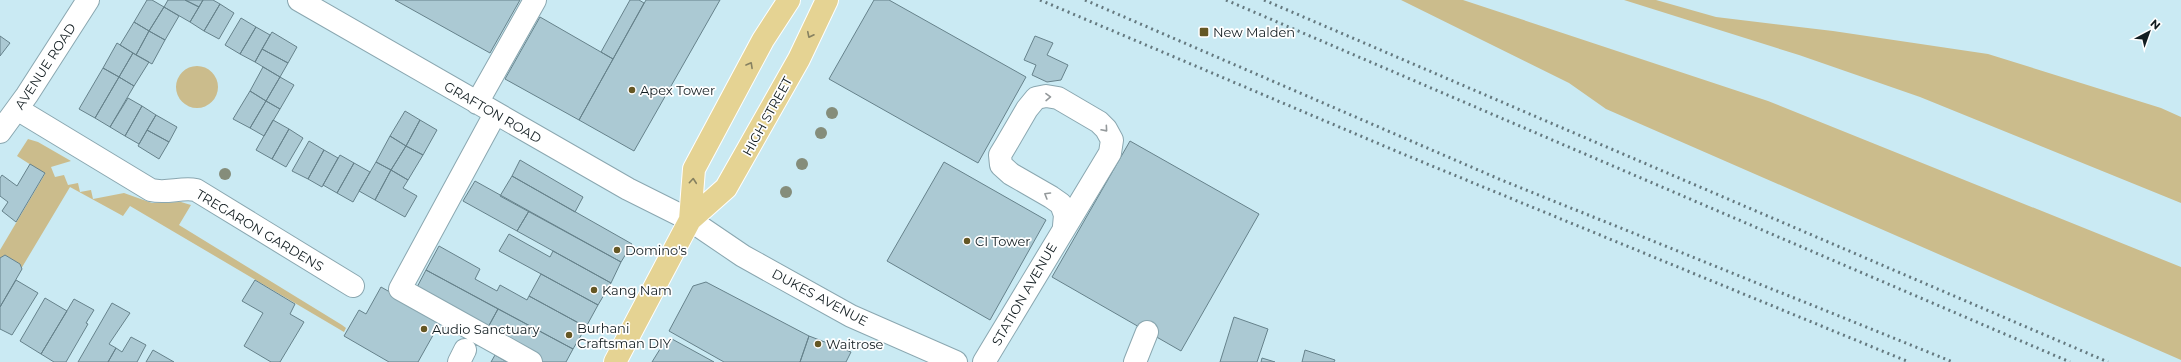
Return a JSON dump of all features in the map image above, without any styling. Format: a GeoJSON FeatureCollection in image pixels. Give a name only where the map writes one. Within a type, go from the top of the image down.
{"type":"FeatureCollection","features":[{"type":"Feature","properties":{"kind":"main road","name":"HIGH STREET"},"geometry":{"type":"LineString","coordinates":[[690,220],[694,169],[763,40],[789,0]]}},
{"type":"Feature","properties":{"kind":"main road","name":"HIGH STREET"},"geometry":{"type":"LineString","coordinates":[[615,362],[690,220],[726,188],[799,59],[827,0]]}},
{"type":"Feature","properties":{"kind":"street","name":"AVENUE ROAD"},"geometry":{"type":"LineString","coordinates":[[0,132],[17,109],[88,0]]}},
{"type":"Feature","properties":{"kind":"street","name":"GRAFTON ROAD"},"geometry":{"type":"LineString","coordinates":[[298,0],[495,114],[628,188],[690,220]]}},
{"type":"Feature","properties":{"kind":"street"},"geometry":{"type":"LineString","coordinates":[[477,103],[535,0]]}},
{"type":"Feature","properties":{"kind":"street","name":"STATION AVENUE"},"geometry":{"type":"LineString","coordinates":[[984,362],[1064,226],[1110,153],[1112,140],[1106,129],[1098,122],[1058,98],[1046,96],[1036,98],[1027,109],[1000,155],[1001,165],[1011,174],[1061,204],[1065,215],[1064,226]]}},
{"type":"Feature","properties":{"kind":"street","name":"TREGARON GARDENS"},"geometry":{"type":"LineString","coordinates":[[17,109],[151,190],[171,191],[186,188],[196,190],[353,286]]}},
{"type":"Feature","properties":{"kind":"street"},"geometry":{"type":"LineString","coordinates":[[495,114],[400,289],[531,362]]}},
{"type":"Feature","properties":{"kind":"street","name":"DUKES AVENUE"},"geometry":{"type":"LineString","coordinates":[[690,220],[742,256],[851,316],[917,355],[956,362]]}},
{"type":"Feature","properties":{"kind":"street"},"geometry":{"type":"LineString","coordinates":[[1135,362],[1148,332]]}},
{"type":"Feature","properties":{"kind":"shaded area"},"geometry":{"type":"Polygon","coordinates":[[[1401,0],[1463,0],[1768,101],[2181,267],[2181,360],[1606,109],[1569,83],[1401,0]]]}},
{"type":"Feature","properties":{"kind":"shaded area"},"geometry":{"type":"Polygon","coordinates":[[[1624,0],[1656,0],[1716,17],[1833,31],[1988,54],[2161,108],[2181,117],[2181,203],[1920,97],[1799,55],[1624,0]]]}},
{"type":"Feature","properties":{"kind":"shaded area"},"geometry":{"type":"Polygon","coordinates":[[[193,66],[201,66],[209,69],[215,75],[218,87],[215,99],[209,105],[201,108],[193,108],[185,105],[179,99],[176,91],[176,83],[179,75],[185,69],[193,66]]]}},
{"type":"Feature","properties":{"kind":"shaded area"},"geometry":{"type":"Polygon","coordinates":[[[28,139],[38,142],[71,161],[51,167],[55,177],[64,175],[68,185],[78,183],[80,192],[91,190],[93,199],[124,193],[152,203],[181,202],[191,205],[179,225],[346,328],[344,332],[130,206],[123,216],[70,187],[22,268],[20,264],[5,255],[0,258],[0,250],[45,174],[17,156],[28,139]]]}},
{"type":"Feature","properties":{"kind":"building"},"geometry":{"type":"Polygon","coordinates":[[[147,0],[152,0],[164,7],[149,31],[134,22],[147,0]]]}},
{"type":"Feature","properties":{"kind":"building"},"geometry":{"type":"Polygon","coordinates":[[[168,0],[185,0],[199,7],[190,22],[164,7],[168,0]]]}},
{"type":"Feature","properties":{"kind":"building"},"geometry":{"type":"Polygon","coordinates":[[[185,0],[203,0],[199,7],[185,0]]]}},
{"type":"Feature","properties":{"kind":"building"},"geometry":{"type":"Polygon","coordinates":[[[203,0],[213,0],[220,4],[204,31],[190,22],[203,0]]]}},
{"type":"Feature","properties":{"kind":"building"},"geometry":{"type":"Polygon","coordinates":[[[395,0],[520,0],[490,53],[395,0]]]}},
{"type":"Feature","properties":{"kind":"building"},"geometry":{"type":"Polygon","coordinates":[[[630,0],[639,0],[644,3],[613,59],[601,52],[630,0]]]}},
{"type":"Feature","properties":{"kind":"building","name":"Apex Tower"},"geometry":{"type":"Polygon","coordinates":[[[646,0],[720,0],[634,151],[579,120],[646,0]]]}},
{"type":"Feature","properties":{"kind":"building"},"geometry":{"type":"Polygon","coordinates":[[[874,0],[889,0],[1026,77],[978,163],[829,79],[874,0]]]}},
{"type":"Feature","properties":{"kind":"building"},"geometry":{"type":"Polygon","coordinates":[[[220,4],[234,13],[219,39],[204,31],[220,4]]]}},
{"type":"Feature","properties":{"kind":"building"},"geometry":{"type":"Polygon","coordinates":[[[164,7],[179,16],[165,40],[149,31],[164,7]]]}},
{"type":"Feature","properties":{"kind":"building"},"geometry":{"type":"Polygon","coordinates":[[[540,17],[613,59],[579,120],[505,79],[540,17]]]}},
{"type":"Feature","properties":{"kind":"building"},"geometry":{"type":"Polygon","coordinates":[[[241,18],[256,27],[240,54],[225,45],[241,18]]]}},
{"type":"Feature","properties":{"kind":"building"},"geometry":{"type":"Polygon","coordinates":[[[134,22],[149,31],[136,55],[120,45],[134,22]]]}},
{"type":"Feature","properties":{"kind":"building"},"geometry":{"type":"Polygon","coordinates":[[[256,27],[270,35],[255,62],[240,54],[256,27]]]}},
{"type":"Feature","properties":{"kind":"building"},"geometry":{"type":"Polygon","coordinates":[[[149,31],[165,40],[152,64],[136,55],[149,31]]]}},
{"type":"Feature","properties":{"kind":"building"},"geometry":{"type":"Polygon","coordinates":[[[272,32],[297,47],[288,63],[262,49],[272,32]]]}},
{"type":"Feature","properties":{"kind":"building"},"geometry":{"type":"Polygon","coordinates":[[[0,36],[10,43],[0,56],[0,36]]]}},
{"type":"Feature","properties":{"kind":"building"},"geometry":{"type":"Polygon","coordinates":[[[1035,36],[1053,43],[1047,55],[1068,65],[1061,80],[1047,82],[1032,75],[1036,65],[1024,60],[1035,36]]]}},
{"type":"Feature","properties":{"kind":"building"},"geometry":{"type":"Polygon","coordinates":[[[117,43],[133,53],[119,77],[103,68],[117,43]]]}},
{"type":"Feature","properties":{"kind":"building"},"geometry":{"type":"Polygon","coordinates":[[[262,49],[288,63],[280,77],[255,62],[262,49]]]}},
{"type":"Feature","properties":{"kind":"building"},"geometry":{"type":"Polygon","coordinates":[[[133,53],[149,62],[134,86],[119,77],[133,53]]]}},
{"type":"Feature","properties":{"kind":"building"},"geometry":{"type":"Polygon","coordinates":[[[263,67],[280,77],[266,101],[250,91],[263,67]]]}},
{"type":"Feature","properties":{"kind":"building"},"geometry":{"type":"Polygon","coordinates":[[[103,68],[119,77],[95,118],[79,109],[103,68]]]}},
{"type":"Feature","properties":{"kind":"building"},"geometry":{"type":"Polygon","coordinates":[[[119,77],[134,86],[110,127],[95,118],[119,77]]]}},
{"type":"Feature","properties":{"kind":"building"},"geometry":{"type":"Polygon","coordinates":[[[280,77],[294,85],[280,109],[266,101],[280,77]]]}},
{"type":"Feature","properties":{"kind":"building"},"geometry":{"type":"Polygon","coordinates":[[[250,91],[266,101],[250,128],[233,119],[250,91]]]}},
{"type":"Feature","properties":{"kind":"building"},"geometry":{"type":"Polygon","coordinates":[[[128,98],[142,106],[125,136],[110,127],[128,98]]]}},
{"type":"Feature","properties":{"kind":"building"},"geometry":{"type":"Polygon","coordinates":[[[266,101],[280,109],[264,136],[250,128],[266,101]]]}},
{"type":"Feature","properties":{"kind":"building"},"geometry":{"type":"Polygon","coordinates":[[[142,106],[156,115],[139,144],[125,136],[142,106]]]}},
{"type":"Feature","properties":{"kind":"building"},"geometry":{"type":"Polygon","coordinates":[[[405,111],[420,120],[406,146],[390,136],[405,111]]]}},
{"type":"Feature","properties":{"kind":"building"},"geometry":{"type":"Polygon","coordinates":[[[156,115],[177,127],[169,142],[147,130],[156,115]]]}},
{"type":"Feature","properties":{"kind":"building"},"geometry":{"type":"Polygon","coordinates":[[[273,120],[289,129],[272,159],[256,150],[273,120]]]}},
{"type":"Feature","properties":{"kind":"building"},"geometry":{"type":"Polygon","coordinates":[[[420,120],[437,130],[423,155],[406,146],[420,120]]]}},
{"type":"Feature","properties":{"kind":"building"},"geometry":{"type":"Polygon","coordinates":[[[289,129],[303,138],[286,167],[272,159],[289,129]]]}},
{"type":"Feature","properties":{"kind":"building"},"geometry":{"type":"Polygon","coordinates":[[[147,130],[169,142],[159,159],[138,146],[147,130]]]}},
{"type":"Feature","properties":{"kind":"building"},"geometry":{"type":"Polygon","coordinates":[[[390,136],[406,146],[391,170],[376,162],[390,136]]]}},
{"type":"Feature","properties":{"kind":"building"},"geometry":{"type":"Polygon","coordinates":[[[309,141],[324,150],[308,179],[292,171],[309,141]]]}},
{"type":"Feature","properties":{"kind":"building"},"geometry":{"type":"Polygon","coordinates":[[[1130,141],[1259,214],[1181,351],[1052,277],[1130,141]]]}},
{"type":"Feature","properties":{"kind":"building"},"geometry":{"type":"Polygon","coordinates":[[[406,146],[423,155],[408,180],[391,170],[406,146]]]}},
{"type":"Feature","properties":{"kind":"building"},"geometry":{"type":"Polygon","coordinates":[[[324,150],[338,158],[322,187],[308,179],[324,150]]]}},
{"type":"Feature","properties":{"kind":"building"},"geometry":{"type":"Polygon","coordinates":[[[340,155],[354,163],[337,193],[323,185],[340,155]]]}},
{"type":"Feature","properties":{"kind":"building"},"geometry":{"type":"Polygon","coordinates":[[[520,160],[583,197],[575,212],[512,176],[520,160]]]}},
{"type":"Feature","properties":{"kind":"building"},"geometry":{"type":"Polygon","coordinates":[[[376,162],[391,170],[375,200],[359,191],[376,162]]]}},
{"type":"Feature","properties":{"kind":"building","name":"CI Tower"},"geometry":{"type":"Polygon","coordinates":[[[944,162],[1046,220],[990,320],[887,261],[944,162]]]}},
{"type":"Feature","properties":{"kind":"building"},"geometry":{"type":"Polygon","coordinates":[[[354,163],[370,172],[353,202],[337,193],[354,163]]]}},
{"type":"Feature","properties":{"kind":"building"},"geometry":{"type":"Polygon","coordinates":[[[30,164],[45,173],[16,222],[2,211],[8,202],[0,196],[0,178],[2,175],[17,186],[30,164]]]}},
{"type":"Feature","properties":{"kind":"building"},"geometry":{"type":"Polygon","coordinates":[[[391,170],[408,180],[403,188],[417,196],[405,217],[375,200],[391,170]]]}},
{"type":"Feature","properties":{"kind":"building"},"geometry":{"type":"Polygon","coordinates":[[[512,176],[632,244],[621,262],[500,196],[512,176]]]}},
{"type":"Feature","properties":{"kind":"building"},"geometry":{"type":"Polygon","coordinates":[[[475,181],[529,211],[517,231],[463,201],[475,181]]]}},
{"type":"Feature","properties":{"kind":"building"},"geometry":{"type":"Polygon","coordinates":[[[529,211],[621,262],[611,283],[517,231],[529,211]]]}},
{"type":"Feature","properties":{"kind":"building"},"geometry":{"type":"Polygon","coordinates":[[[509,234],[550,257],[553,251],[611,283],[598,305],[499,251],[509,234]]]}},
{"type":"Feature","properties":{"kind":"building"},"geometry":{"type":"Polygon","coordinates":[[[439,246],[480,269],[475,279],[497,291],[500,285],[527,300],[529,296],[586,327],[573,349],[426,270],[439,246]]]}},
{"type":"Feature","properties":{"kind":"building"},"geometry":{"type":"Polygon","coordinates":[[[5,255],[20,264],[22,269],[0,307],[0,258],[5,255]]]}},
{"type":"Feature","properties":{"kind":"building"},"geometry":{"type":"Polygon","coordinates":[[[426,270],[498,309],[486,331],[415,291],[426,270]]]}},
{"type":"Feature","properties":{"kind":"building"},"geometry":{"type":"Polygon","coordinates":[[[541,274],[598,305],[586,327],[529,296],[541,274]]]}},
{"type":"Feature","properties":{"kind":"building"},"geometry":{"type":"Polygon","coordinates":[[[16,280],[38,293],[12,335],[0,329],[0,307],[16,280]]]}},
{"type":"Feature","properties":{"kind":"building"},"geometry":{"type":"Polygon","coordinates":[[[255,280],[295,304],[290,314],[304,322],[280,362],[271,362],[244,346],[263,313],[242,301],[255,280]]]}},
{"type":"Feature","properties":{"kind":"building"},"geometry":{"type":"Polygon","coordinates":[[[706,282],[809,336],[800,362],[724,362],[669,331],[693,286],[706,282]]]}},
{"type":"Feature","properties":{"kind":"building"},"geometry":{"type":"Polygon","coordinates":[[[381,287],[441,321],[418,362],[389,362],[344,336],[359,310],[366,314],[381,287]]]}},
{"type":"Feature","properties":{"kind":"building"},"geometry":{"type":"Polygon","coordinates":[[[45,298],[67,311],[41,354],[20,341],[45,298]]]}},
{"type":"Feature","properties":{"kind":"building"},"geometry":{"type":"Polygon","coordinates":[[[74,299],[94,310],[86,323],[88,324],[66,362],[54,362],[41,354],[74,299]]]}},
{"type":"Feature","properties":{"kind":"building"},"geometry":{"type":"Polygon","coordinates":[[[112,303],[130,313],[109,344],[116,348],[108,362],[78,362],[112,303]]]}},
{"type":"Feature","properties":{"kind":"building"},"geometry":{"type":"Polygon","coordinates":[[[498,309],[573,349],[566,362],[541,362],[486,331],[498,309]]]}},
{"type":"Feature","properties":{"kind":"building"},"geometry":{"type":"Polygon","coordinates":[[[1234,317],[1268,329],[1257,362],[1220,362],[1234,317]]]}},
{"type":"Feature","properties":{"kind":"building","name":"Waitrose"},"geometry":{"type":"Polygon","coordinates":[[[809,336],[851,352],[846,362],[800,362],[809,336]]]}},
{"type":"Feature","properties":{"kind":"building"},"geometry":{"type":"Polygon","coordinates":[[[131,337],[146,345],[137,362],[108,362],[116,348],[122,352],[131,337]]]}},
{"type":"Feature","properties":{"kind":"building"},"geometry":{"type":"Polygon","coordinates":[[[672,339],[714,362],[652,362],[665,341],[669,344],[672,339]]]}},
{"type":"Feature","properties":{"kind":"building"},"geometry":{"type":"Polygon","coordinates":[[[153,350],[174,362],[146,362],[153,350]]]}},
{"type":"Feature","properties":{"kind":"building"},"geometry":{"type":"Polygon","coordinates":[[[1305,350],[1335,360],[1334,362],[1302,362],[1305,350]]]}},
{"type":"Feature","properties":{"kind":"building"},"geometry":{"type":"Polygon","coordinates":[[[495,355],[507,362],[491,362],[495,355]]]}},
{"type":"Feature","properties":{"kind":"building"},"geometry":{"type":"Polygon","coordinates":[[[1262,358],[1275,362],[1261,362],[1262,358]]]}},
{"type":"Feature","properties":{"kind":"railway"},"geometry":{"type":"LineString","coordinates":[[1040,0],[1403,154],[1909,362]]}},
{"type":"Feature","properties":{"kind":"railway"},"geometry":{"type":"LineString","coordinates":[[1085,0],[1499,179],[1953,362]]}},
{"type":"Feature","properties":{"kind":"railway"},"geometry":{"type":"LineString","coordinates":[[1226,0],[2070,362]]}},
{"type":"Feature","properties":{"kind":"railway"},"geometry":{"type":"LineString","coordinates":[[1264,0],[2108,362]]}},
{"type":"Feature","properties":{"kind":"place","name":"New Malden"},"geometry":{"type":"Point","coordinates":[1204,32]}},
{"type":"Feature","properties":{"kind":"place","name":"Apex Tower"},"geometry":{"type":"Point","coordinates":[632,90]}},
{"type":"Feature","properties":{"kind":"place","name":"CI Tower"},"geometry":{"type":"Point","coordinates":[967,241]}},
{"type":"Feature","properties":{"kind":"place","name":"Domino's"},"geometry":{"type":"Point","coordinates":[617,250]}},
{"type":"Feature","properties":{"kind":"place","name":"Kang Nam"},"geometry":{"type":"Point","coordinates":[594,290]}},
{"type":"Feature","properties":{"kind":"place","name":"Audio Sanctuary"},"geometry":{"type":"Point","coordinates":[424,329]}},
{"type":"Feature","properties":{"kind":"place","name":"Burhani Craftsman DIY"},"geometry":{"type":"Point","coordinates":[569,335]}},
{"type":"Feature","properties":{"kind":"place","name":"Waitrose"},"geometry":{"type":"Point","coordinates":[818,344]}}]}
